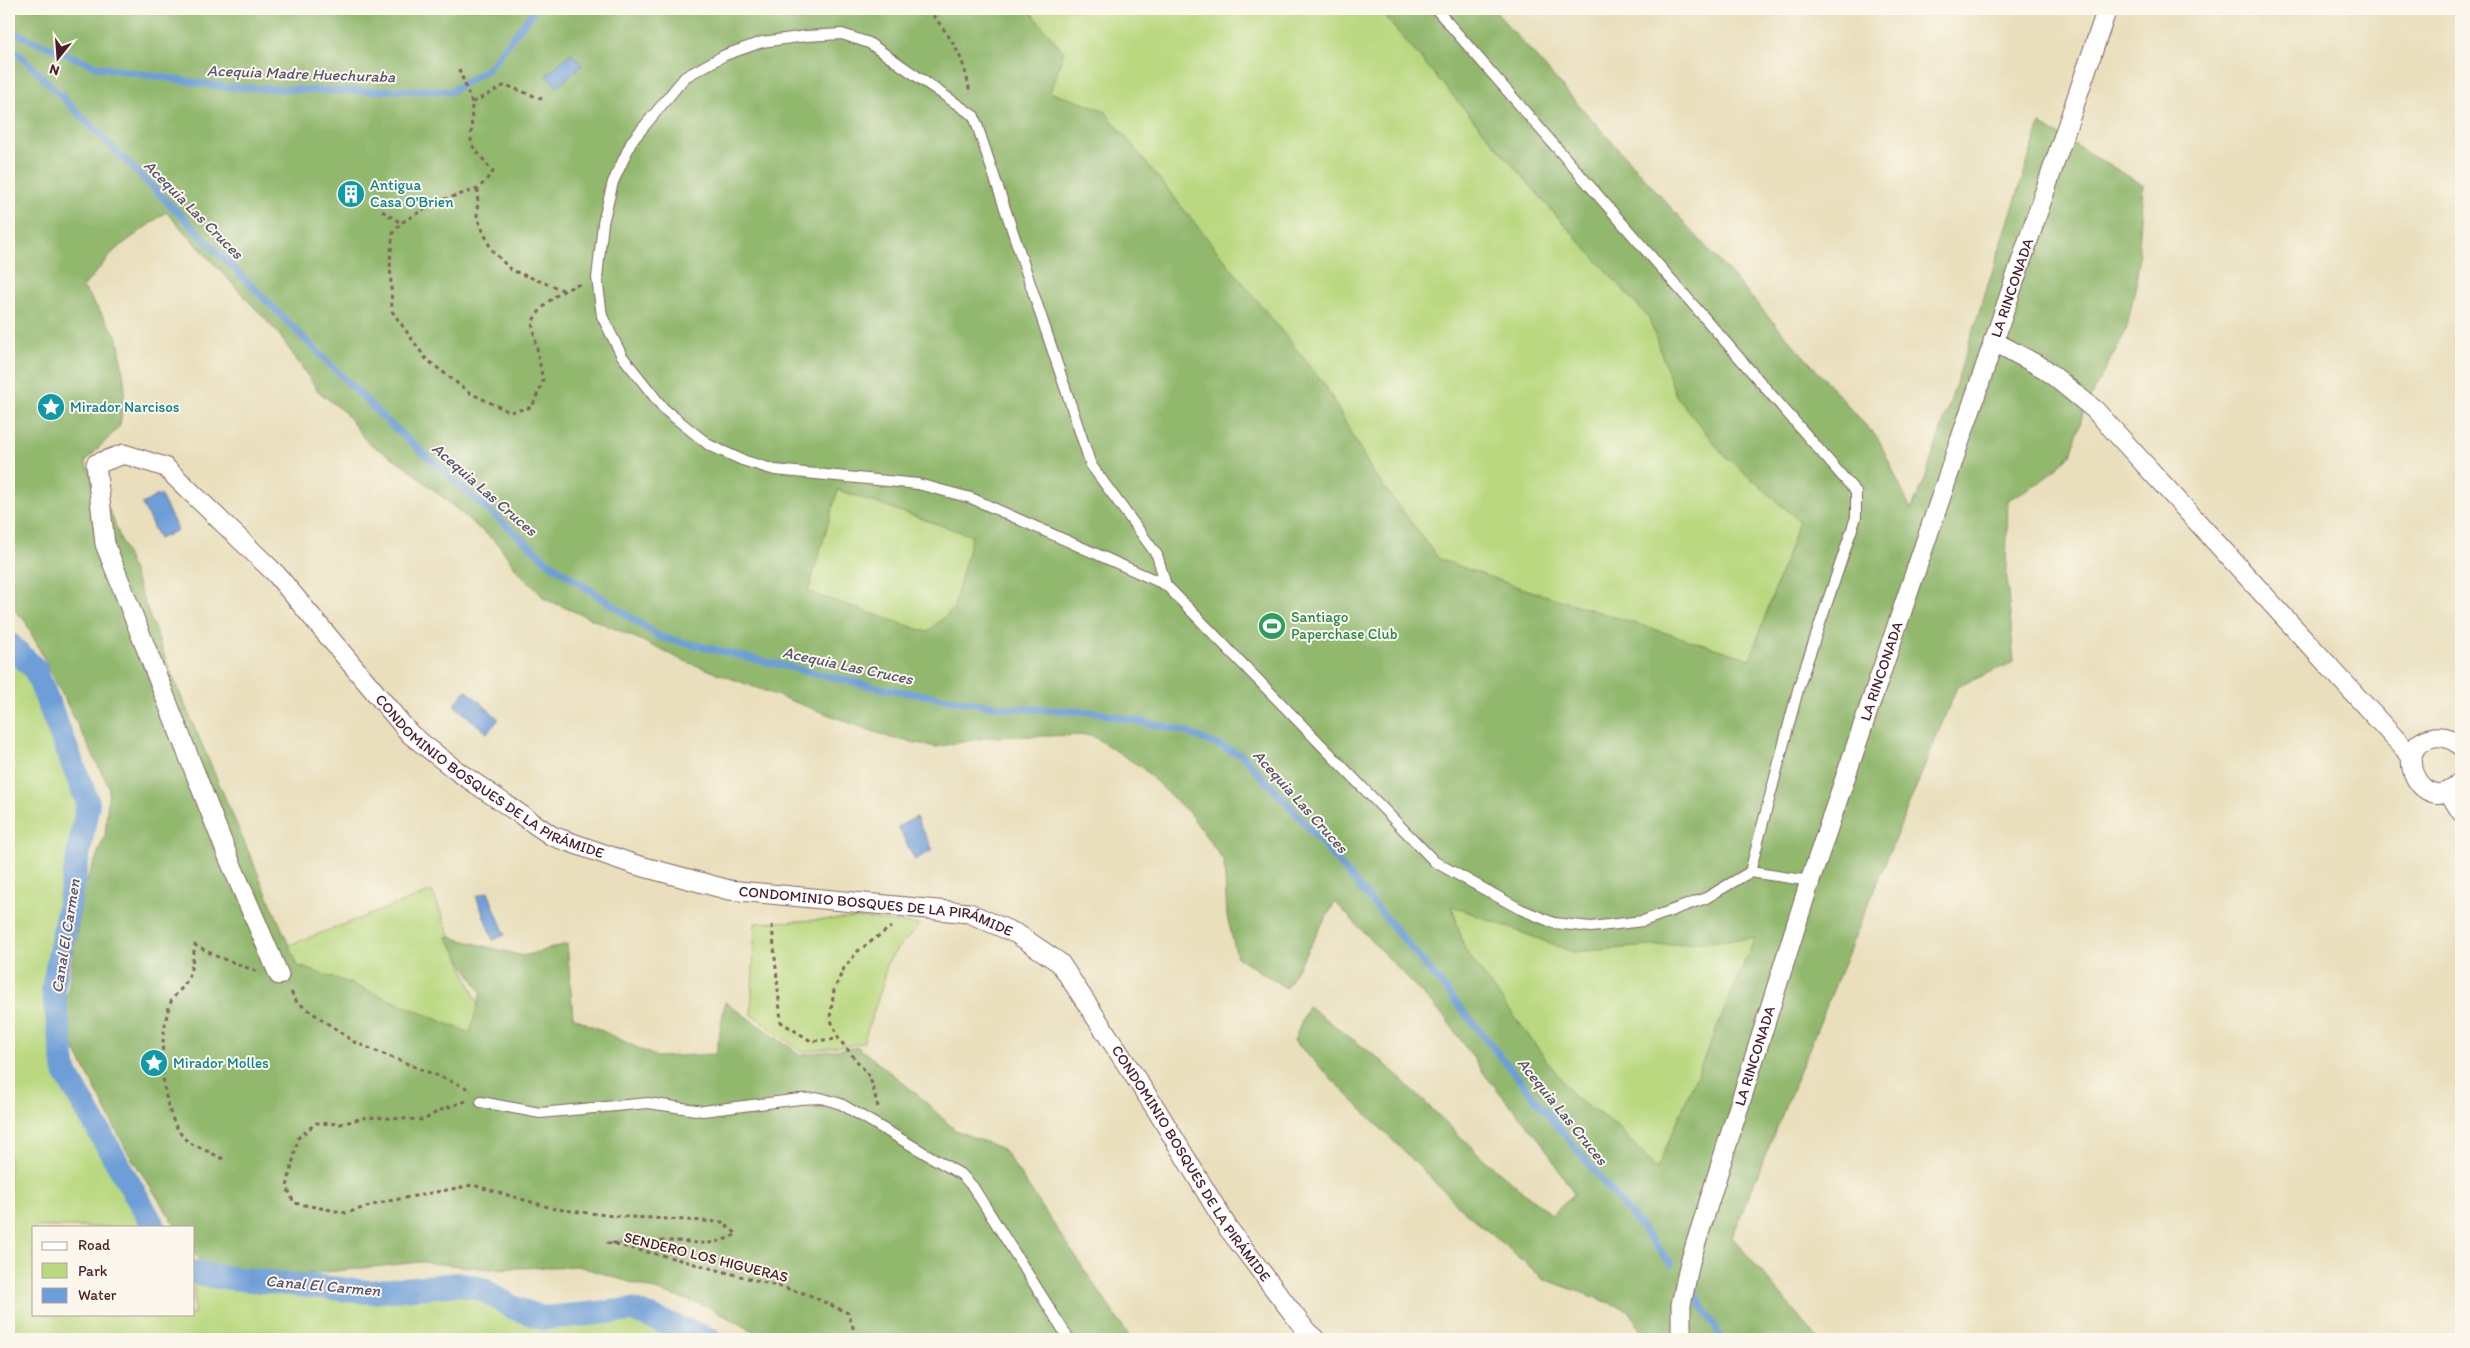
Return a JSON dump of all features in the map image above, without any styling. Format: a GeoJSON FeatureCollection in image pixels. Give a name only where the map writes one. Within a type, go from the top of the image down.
{"type":"FeatureCollection","features":[{"type":"Feature","properties":{"kind":"street","name":"LA RINCONADA"},"geometry":{"type":"LineString","coordinates":[[1681,1339],[1681,1305],[1690,1262],[1810,881],[2107,9]]}},
{"type":"Feature","properties":{"kind":"street"},"geometry":{"type":"LineString","coordinates":[[1993,341],[2045,369],[2095,410],[2412,757],[2414,776],[2419,784],[2435,792],[2455,786],[2461,812]]}},
{"type":"Feature","properties":{"kind":"street","name":"CONDOMINIO BOSQUES DE LA PIRÁMIDE"},"geometry":{"type":"LineString","coordinates":[[279,975],[229,858],[104,544],[96,464],[124,454],[165,467],[269,567],[410,734],[457,771],[552,836],[633,864],[729,890],[969,913],[1017,934],[1060,963],[1156,1109],[1228,1228],[1315,1339]]}},
{"type":"Feature","properties":{"kind":"street"},"geometry":{"type":"LineString","coordinates":[[2412,757],[2422,742],[2431,738],[2449,738],[2461,747]]}},
{"type":"Feature","properties":{"kind":"lane"},"geometry":{"type":"LineString","coordinates":[[1436,9],[1856,492],[1856,517],[1799,686],[1750,872]]}},
{"type":"Feature","properties":{"kind":"lane"},"geometry":{"type":"LineString","coordinates":[[1166,585],[1157,555],[1091,465],[974,116],[869,43],[842,34],[806,36],[762,42],[724,55],[685,77],[632,141],[613,182],[603,223],[597,278],[602,316],[622,356],[664,409],[709,446],[742,460],[775,470],[918,484],[971,498],[1166,585],[1436,862],[1520,909],[1554,923],[1591,927],[1643,921],[1706,898],[1750,872],[1810,881]]}},
{"type":"Feature","properties":{"kind":"lane"},"geometry":{"type":"LineString","coordinates":[[480,1102],[540,1113],[648,1103],[703,1111],[822,1098],[841,1104],[962,1175],[973,1187],[1070,1339]]}},
{"type":"Feature","properties":{"kind":"path"},"geometry":{"type":"LineString","coordinates":[[928,9],[953,40],[963,62],[974,116]]}},
{"type":"Feature","properties":{"kind":"path"},"geometry":{"type":"LineString","coordinates":[[458,69],[472,103],[471,144],[493,172],[478,189],[438,201],[401,223],[393,233],[390,260],[392,310],[426,359],[470,393],[510,412],[532,407],[544,381],[532,322],[544,304],[563,290],[597,278]]}},
{"type":"Feature","properties":{"kind":"path"},"geometry":{"type":"LineString","coordinates":[[472,103],[506,85],[542,99]]}},
{"type":"Feature","properties":{"kind":"path"},"geometry":{"type":"LineString","coordinates":[[478,189],[477,217],[490,249],[511,270],[563,290]]}},
{"type":"Feature","properties":{"kind":"path"},"geometry":{"type":"LineString","coordinates":[[382,211],[401,223]]}},
{"type":"Feature","properties":{"kind":"path"},"geometry":{"type":"LineString","coordinates":[[884,1129],[870,1077],[839,1039],[830,1018],[834,990],[844,968],[858,951],[896,923]]}},
{"type":"Feature","properties":{"kind":"path"},"geometry":{"type":"LineString","coordinates":[[772,925],[781,1022],[811,1041],[839,1039]]}},
{"type":"Feature","properties":{"kind":"path"},"geometry":{"type":"LineString","coordinates":[[223,1158],[186,1141],[173,1122],[164,1092],[163,1053],[171,1001],[186,983],[195,945],[218,957],[255,971],[279,975],[297,1002],[354,1042],[465,1087],[480,1102]]}},
{"type":"Feature","properties":{"kind":"path","name":"SENDERO LOS HIGUERAS"},"geometry":{"type":"LineString","coordinates":[[480,1102],[471,1100],[438,1111],[424,1120],[367,1117],[341,1124],[316,1123],[298,1138],[287,1188],[294,1203],[346,1213],[383,1202],[473,1185],[555,1209],[614,1216],[722,1222],[737,1234],[724,1241],[698,1245],[668,1240],[608,1244],[669,1257],[807,1294],[848,1313],[857,1339]]}},
{"type":"Feature","properties":{"kind":"green space","name":"Santiago Paperchase Club"},"geometry":{"type":"Polygon","coordinates":[[[9,9],[1460,9],[1906,535],[1675,1252],[1309,792],[871,659],[9,9]]]}},
{"type":"Feature","properties":{"kind":"green space"},"geometry":{"type":"Polygon","coordinates":[[[9,9],[1028,9],[1064,52],[1050,92],[1104,110],[1325,385],[1372,471],[1439,559],[1518,587],[1750,659],[1799,521],[1723,454],[1676,396],[1649,318],[1554,213],[1378,9],[1493,9],[1879,440],[1911,510],[1925,479],[2040,124],[2143,185],[2137,279],[2126,331],[2085,407],[2071,455],[2040,482],[2008,500],[2006,569],[2014,662],[1957,687],[1732,1237],[1818,1339],[1645,1339],[1629,1310],[1544,1279],[1457,1205],[1294,1041],[1308,1006],[1382,1061],[1485,1160],[1552,1215],[1574,1194],[1542,1143],[1485,1075],[1447,1020],[1335,902],[1286,988],[1237,957],[1227,916],[1224,861],[1190,814],[1141,767],[1091,735],[989,737],[936,747],[891,738],[682,660],[545,599],[517,570],[499,545],[404,465],[367,442],[345,413],[318,391],[278,333],[166,212],[115,250],[83,287],[118,338],[125,387],[120,426],[85,462],[112,516],[171,673],[298,966],[349,983],[470,1033],[481,992],[446,936],[523,956],[567,944],[573,1017],[657,1057],[716,1054],[725,1002],[801,1055],[858,1047],[917,1094],[955,1130],[1003,1149],[1131,1339],[768,1339],[706,1306],[578,1266],[490,1269],[421,1262],[298,1275],[241,1272],[201,1263],[195,1254],[195,1226],[176,1226],[127,1151],[71,1042],[66,1002],[83,889],[105,836],[109,787],[25,621],[9,604],[9,9]],[[838,490],[808,592],[927,632],[953,609],[972,536],[838,490]],[[1452,906],[1465,950],[1574,1097],[1616,1125],[1657,1169],[1755,938],[1573,952],[1452,906]]]}},
{"type":"Feature","properties":{"kind":"green space"},"geometry":{"type":"Polygon","coordinates":[[[9,654],[29,673],[81,804],[46,988],[58,1074],[144,1226],[32,1226],[32,1316],[195,1316],[195,1279],[210,1284],[366,1298],[442,1283],[547,1312],[603,1306],[652,1321],[696,1339],[9,1339],[9,654]]]}},
{"type":"Feature","properties":{"kind":"green space"},"geometry":{"type":"Polygon","coordinates":[[[432,891],[511,1086],[382,1046],[279,949],[432,891]]]}},
{"type":"Feature","properties":{"kind":"green space"},"geometry":{"type":"Polygon","coordinates":[[[861,918],[920,925],[897,949],[886,965],[882,987],[863,1043],[802,1052],[751,1014],[755,923],[861,918]]]}},
{"type":"Feature","properties":{"kind":"water"},"geometry":{"type":"Polygon","coordinates":[[[571,53],[582,65],[557,87],[546,75],[571,53]]]}},
{"type":"Feature","properties":{"kind":"water"},"geometry":{"type":"Polygon","coordinates":[[[160,494],[178,530],[159,539],[142,504],[160,494]]]}},
{"type":"Feature","properties":{"kind":"water"},"geometry":{"type":"Polygon","coordinates":[[[466,690],[499,719],[487,733],[454,705],[466,690]]]}},
{"type":"Feature","properties":{"kind":"water"},"geometry":{"type":"Polygon","coordinates":[[[916,817],[933,850],[915,860],[898,827],[916,817]]]}},
{"type":"Feature","properties":{"kind":"water"},"geometry":{"type":"Polygon","coordinates":[[[488,892],[505,935],[493,940],[476,896],[488,892]]]}},
{"type":"Feature","properties":{"kind":"waterway","name":"Acequia Madre Huechuraba"},"geometry":{"type":"LineString","coordinates":[[9,31],[98,67],[224,87],[336,91],[421,90],[450,92],[489,68],[535,9]]}},
{"type":"Feature","properties":{"kind":"waterway","name":"Acequia Las Cruces"},"geometry":{"type":"LineString","coordinates":[[9,44],[388,422],[548,562],[660,637],[879,688],[1006,708],[1094,712],[1181,730],[1242,755],[1297,814],[1413,950],[1671,1264]]}},
{"type":"Feature","properties":{"kind":"waterway","name":"Canal El Carmen"},"geometry":{"type":"LineString","coordinates":[[9,644],[35,669],[88,803],[53,989],[65,1072],[153,1226]]}},
{"type":"Feature","properties":{"kind":"waterway","name":"Canal El Carmen"},"geometry":{"type":"LineString","coordinates":[[195,1272],[211,1276],[369,1292],[460,1284],[482,1289],[512,1307],[543,1318],[632,1310],[709,1339]]}},
{"type":"Feature","properties":{"kind":"waterway","name":"Acequia Las Cruces"},"geometry":{"type":"LineString","coordinates":[[1695,1294],[1722,1339]]}},
{"type":"Feature","properties":{"kind":"place","name":"Antigua Casa O'Brien"},"geometry":{"type":"Point","coordinates":[351,194]}},
{"type":"Feature","properties":{"kind":"place","name":"Mirador Narcisos"},"geometry":{"type":"Point","coordinates":[51,407]}},
{"type":"Feature","properties":{"kind":"place","name":"Santiago Paperchase Club"},"geometry":{"type":"Point","coordinates":[1272,626]}},
{"type":"Feature","properties":{"kind":"place","name":"Mirador Molles"},"geometry":{"type":"Point","coordinates":[154,1063]}}]}
